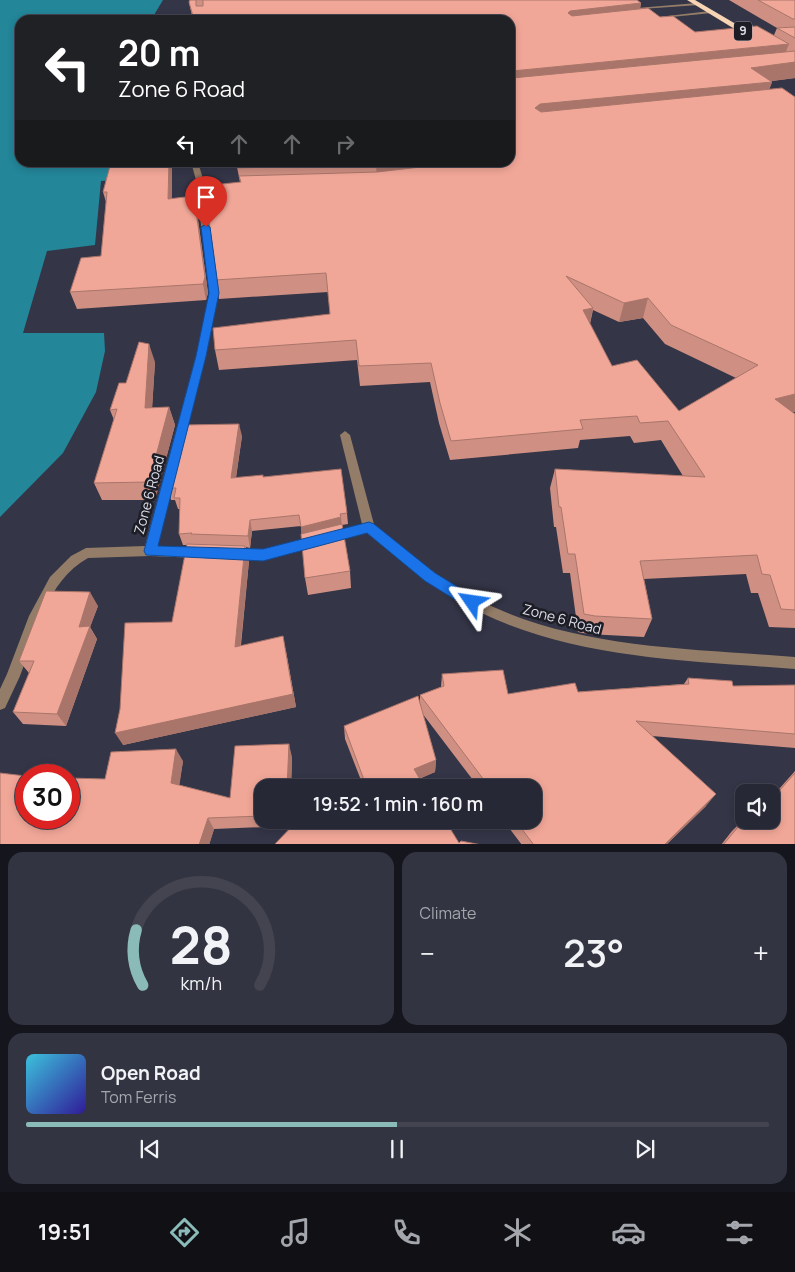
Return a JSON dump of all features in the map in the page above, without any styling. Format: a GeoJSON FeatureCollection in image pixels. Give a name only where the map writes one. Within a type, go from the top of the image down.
{"type":"FeatureCollection","features":[{"type":"Feature","properties":{"kind":"highway","name":"9"},"geometry":{"type":"LineString","coordinates":[[690,0],[759,40]]}},
{"type":"Feature","properties":{"kind":"street"},"geometry":{"type":"LineString","coordinates":[[628,4],[634,8]]}},
{"type":"Feature","properties":{"kind":"street"},"geometry":{"type":"LineString","coordinates":[[618,9],[697,4]]}},
{"type":"Feature","properties":{"kind":"street"},"geometry":{"type":"LineString","coordinates":[[650,19],[710,12]]}},
{"type":"Feature","properties":{"kind":"street","name":"Zone 6 Road"},"geometry":{"type":"LineString","coordinates":[[196,167],[203,191],[203,210],[214,293],[201,356],[150,551],[263,555],[369,528],[430,577],[472,602],[509,620],[546,633],[609,646],[795,663]]}},
{"type":"Feature","properties":{"kind":"street"},"geometry":{"type":"LineString","coordinates":[[203,191],[238,190]]}},
{"type":"Feature","properties":{"kind":"street"},"geometry":{"type":"LineString","coordinates":[[345,435],[369,528]]}},
{"type":"Feature","properties":{"kind":"street"},"geometry":{"type":"LineString","coordinates":[[0,703],[13,676],[35,616],[54,582],[75,559],[86,553],[150,551]]}},
{"type":"Feature","properties":{"kind":"water"},"geometry":{"type":"Polygon","coordinates":[[[0,0],[163,0],[154,15],[15,15],[15,167],[153,167],[152,178],[101,181],[95,245],[47,251],[23,333],[104,333],[105,351],[96,392],[63,453],[0,517],[0,0]]]}},
{"type":"Feature","properties":{"kind":"building"},"geometry":{"type":"Polygon","coordinates":[[[190,0],[196,0],[196,6],[203,6],[203,0],[637,0],[641,3],[570,11],[568,13],[572,16],[648,8],[660,17],[673,16],[695,32],[757,26],[789,44],[515,71],[515,15],[193,15],[190,0]]]}},
{"type":"Feature","properties":{"kind":"building"},"geometry":{"type":"Polygon","coordinates":[[[758,0],[795,0],[795,19],[793,19],[758,0]]]}},
{"type":"Feature","properties":{"kind":"building"},"geometry":{"type":"Polygon","coordinates":[[[795,27],[795,38],[777,28],[795,27]]]}},
{"type":"Feature","properties":{"kind":"building"},"geometry":{"type":"Polygon","coordinates":[[[795,51],[795,62],[751,68],[772,82],[540,104],[535,108],[541,112],[782,88],[795,97],[795,394],[775,399],[795,414],[795,610],[781,609],[770,575],[762,574],[757,555],[640,561],[652,619],[584,614],[575,554],[568,554],[561,507],[559,507],[555,469],[705,477],[668,421],[640,423],[637,416],[580,420],[583,429],[451,441],[431,363],[359,366],[356,340],[215,350],[213,328],[330,314],[326,273],[215,280],[216,273],[205,192],[222,190],[222,184],[241,182],[239,176],[377,172],[420,167],[515,167],[515,78],[795,51]],[[566,276],[593,308],[583,310],[612,366],[637,360],[679,411],[758,365],[671,325],[648,298],[624,303],[566,276]]]}},
{"type":"Feature","properties":{"kind":"building"},"geometry":{"type":"Polygon","coordinates":[[[110,167],[169,167],[168,199],[194,196],[205,277],[203,284],[70,292],[81,258],[101,256],[107,192],[103,192],[110,167]]]}},
{"type":"Feature","properties":{"kind":"building"},"geometry":{"type":"Polygon","coordinates":[[[238,167],[272,167],[238,168],[238,167]]]}},
{"type":"Feature","properties":{"kind":"building"},"geometry":{"type":"Polygon","coordinates":[[[139,342],[149,344],[145,408],[169,407],[149,482],[94,483],[117,409],[110,410],[119,383],[126,383],[139,342]]]}},
{"type":"Feature","properties":{"kind":"building"},"geometry":{"type":"Polygon","coordinates":[[[239,424],[231,478],[263,475],[263,477],[341,469],[347,513],[340,514],[341,517],[301,527],[299,515],[250,520],[248,536],[179,534],[180,498],[174,498],[176,488],[167,488],[184,425],[239,424]]]}},
{"type":"Feature","properties":{"kind":"building"},"geometry":{"type":"Polygon","coordinates":[[[342,524],[350,571],[305,578],[301,534],[342,524]]]}},
{"type":"Feature","properties":{"kind":"building"},"geometry":{"type":"Polygon","coordinates":[[[187,544],[245,546],[235,647],[283,636],[293,694],[115,733],[120,709],[125,623],[172,622],[187,544]]]}},
{"type":"Feature","properties":{"kind":"building"},"geometry":{"type":"Polygon","coordinates":[[[46,591],[90,592],[79,627],[90,626],[57,714],[13,712],[34,661],[19,661],[46,591]]]}},
{"type":"Feature","properties":{"kind":"building"},"geometry":{"type":"Polygon","coordinates":[[[503,670],[508,694],[575,683],[578,692],[689,684],[688,678],[732,681],[733,686],[795,685],[795,734],[636,721],[716,794],[665,844],[533,844],[522,829],[542,829],[542,779],[483,779],[420,695],[444,686],[442,674],[503,670]]]}},
{"type":"Feature","properties":{"kind":"building"},"geometry":{"type":"Polygon","coordinates":[[[418,696],[436,760],[414,769],[420,779],[364,779],[344,726],[418,696]]]}},
{"type":"Feature","properties":{"kind":"building"},"geometry":{"type":"Polygon","coordinates":[[[289,744],[287,779],[254,779],[254,816],[208,818],[199,844],[0,844],[0,773],[15,775],[15,829],[80,829],[80,778],[105,779],[111,752],[176,749],[171,783],[230,798],[235,746],[289,744]]]}},
{"type":"Feature","properties":{"kind":"building"},"geometry":{"type":"Polygon","coordinates":[[[795,773],[795,844],[724,844],[736,829],[780,829],[780,790],[795,773]]]}},
{"type":"Feature","properties":{"kind":"building"},"geometry":{"type":"Polygon","coordinates":[[[289,829],[450,829],[459,843],[461,841],[477,844],[275,844],[289,829]]]}},
{"type":"Feature","properties":{"kind":"route"},"geometry":{"type":"LineString","coordinates":[[206,227],[214,293],[201,356],[150,551],[263,555],[369,528],[430,577],[472,602]]}}]}
